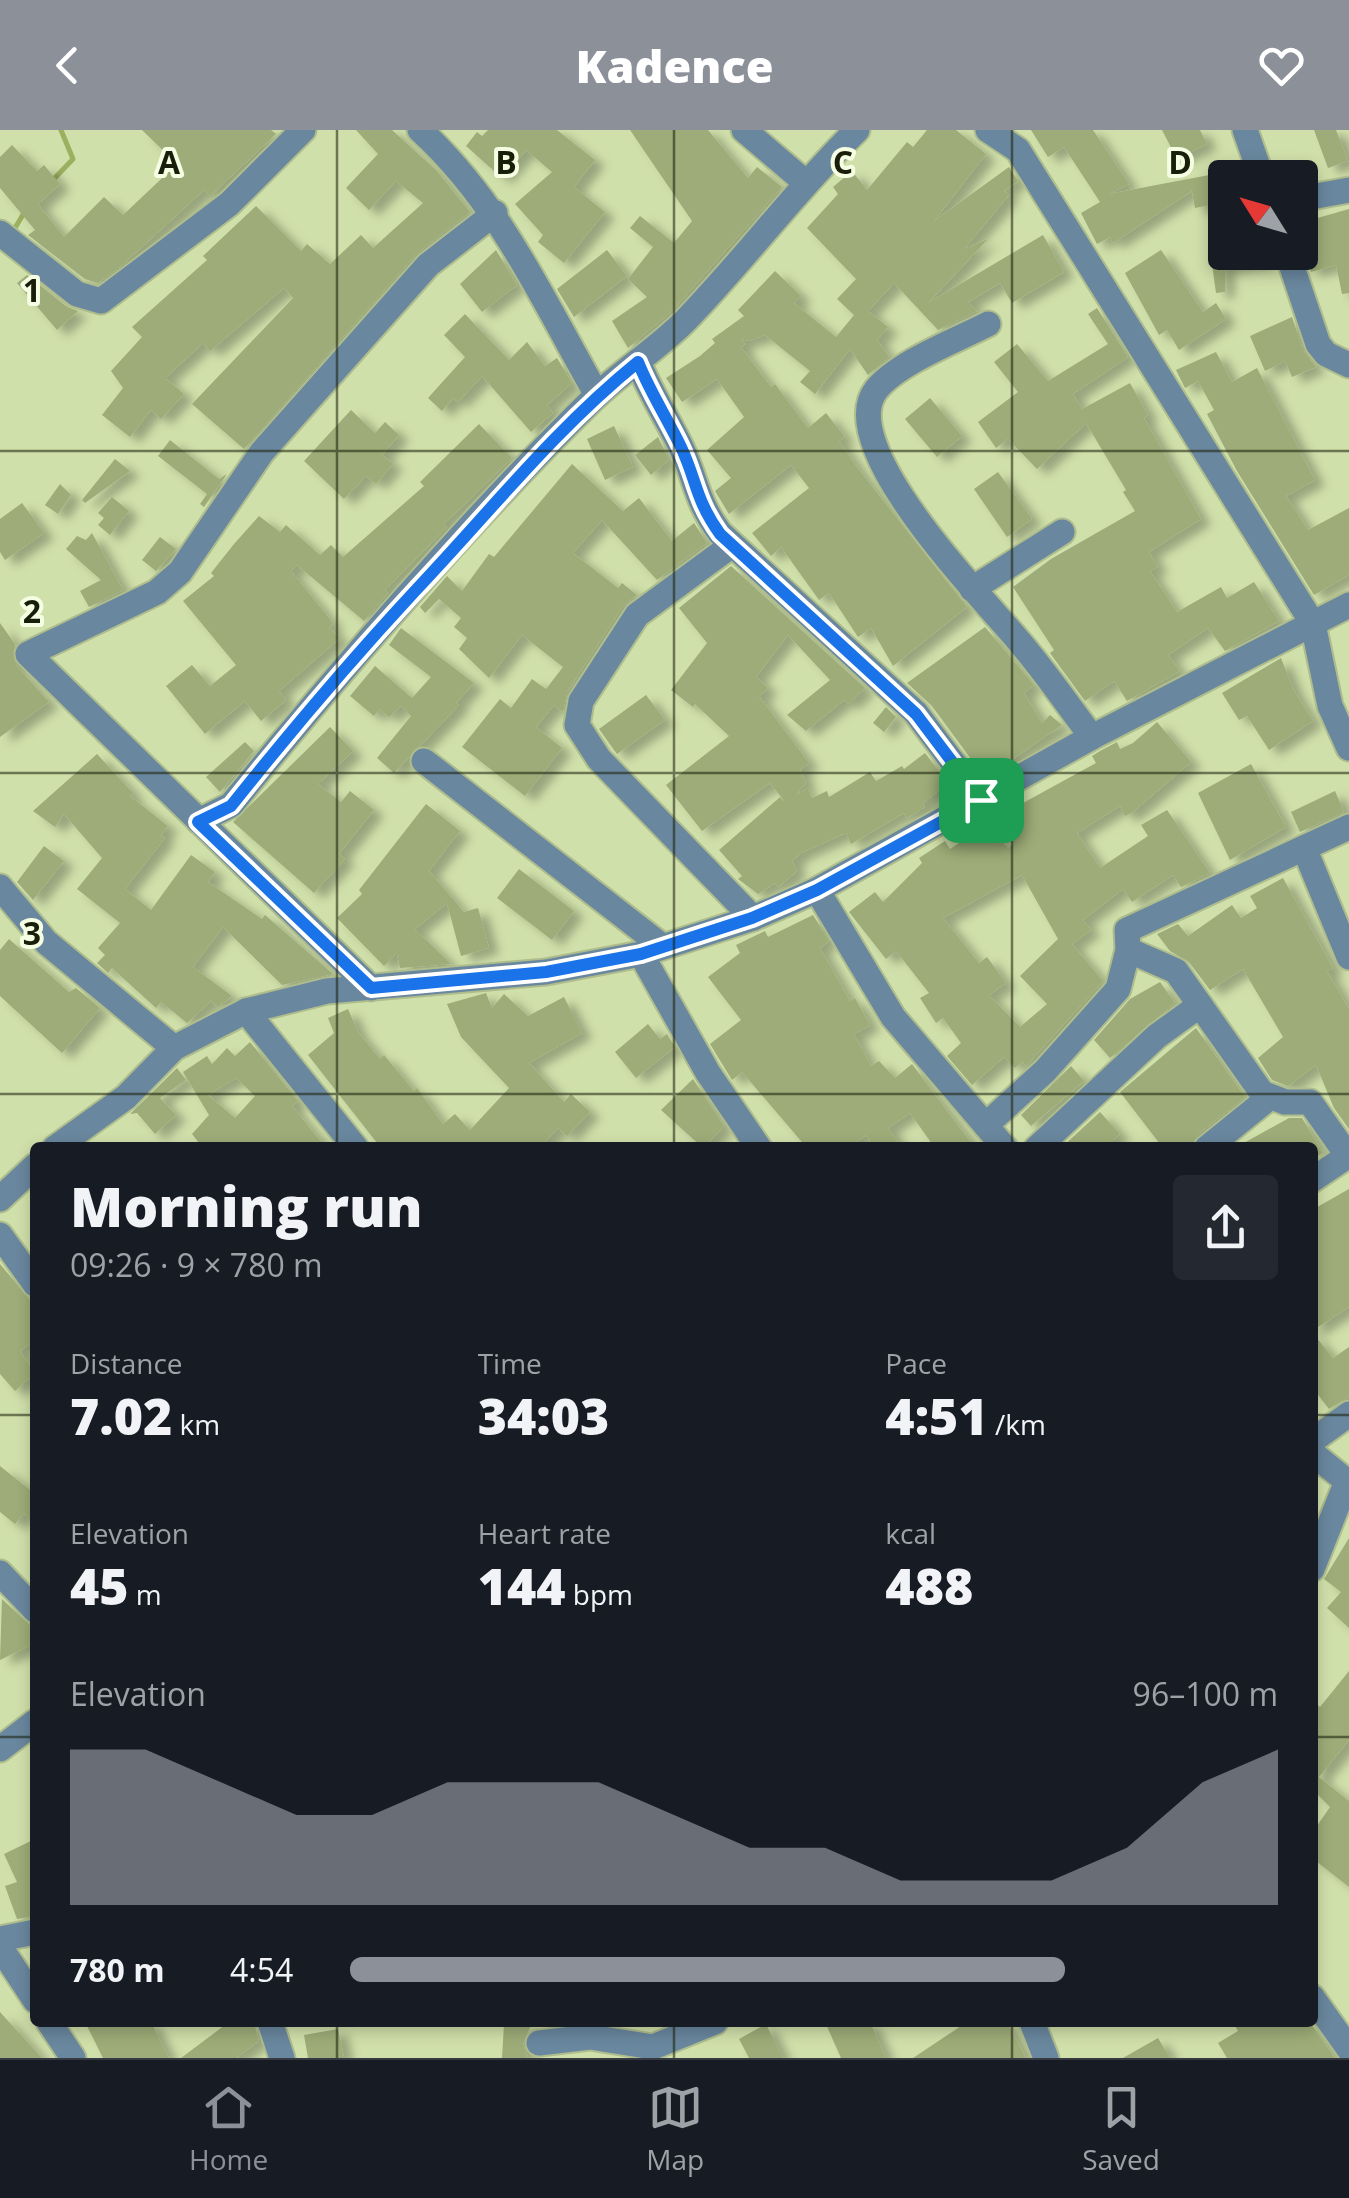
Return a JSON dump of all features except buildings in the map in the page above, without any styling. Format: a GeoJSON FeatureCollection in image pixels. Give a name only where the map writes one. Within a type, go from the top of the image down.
{"type":"FeatureCollection","features":[{"type":"Feature","properties":{"kind":"street"},"geometry":{"type":"LineString","coordinates":[[12,240],[77,294],[101,301],[229,204],[303,130]]}},
{"type":"Feature","properties":{"kind":"street"},"geometry":{"type":"LineString","coordinates":[[420,130],[449,156],[495,213],[597,395]]}},
{"type":"Feature","properties":{"kind":"street"},"geometry":{"type":"LineString","coordinates":[[744,130],[805,182]]}},
{"type":"Feature","properties":{"kind":"street"},"geometry":{"type":"LineString","coordinates":[[198,822],[231,806],[372,634],[597,395],[721,284],[805,182],[857,130]]}},
{"type":"Feature","properties":{"kind":"street"},"geometry":{"type":"LineString","coordinates":[[1245,130],[1256,160]]}},
{"type":"Feature","properties":{"kind":"street"},"geometry":{"type":"LineString","coordinates":[[1003,135],[1018,150],[1313,624],[1330,706],[1349,748]]}},
{"type":"Feature","properties":{"kind":"street"},"geometry":{"type":"LineString","coordinates":[[1318,196],[1349,190]]}},
{"type":"Feature","properties":{"kind":"street"},"geometry":{"type":"LineString","coordinates":[[371,988],[28,654],[158,592],[180,572],[262,452],[428,265],[495,213]]}},
{"type":"Feature","properties":{"kind":"street"},"geometry":{"type":"LineString","coordinates":[[1293,270],[1318,344],[1326,354],[1349,365]]}},
{"type":"Feature","properties":{"kind":"street"},"geometry":{"type":"LineString","coordinates":[[988,324],[892,374],[876,390],[870,409],[882,467],[939,552],[1019,640],[1092,737]]}},
{"type":"Feature","properties":{"kind":"street"},"geometry":{"type":"LineString","coordinates":[[638,362],[654,402],[682,448],[698,504],[732,545],[916,714],[981,800]]}},
{"type":"Feature","properties":{"kind":"street"},"geometry":{"type":"LineString","coordinates":[[972,588],[1062,532]]}},
{"type":"Feature","properties":{"kind":"street"},"geometry":{"type":"LineString","coordinates":[[732,545],[637,615],[582,701],[576,725],[599,758],[752,918]]}},
{"type":"Feature","properties":{"kind":"street"},"geometry":{"type":"LineString","coordinates":[[63,1142],[126,1096],[174,1048],[246,1011],[327,991],[546,972],[652,950],[752,918],[817,890],[1092,737],[1349,605]]}},
{"type":"Feature","properties":{"kind":"street"},"geometry":{"type":"LineString","coordinates":[[424,761],[652,950],[708,1072],[755,1142]]}},
{"type":"Feature","properties":{"kind":"street"},"geometry":{"type":"LineString","coordinates":[[986,1126],[1046,1071],[1118,989],[1128,950],[1127,930],[1349,827]]}},
{"type":"Feature","properties":{"kind":"street"},"geometry":{"type":"LineString","coordinates":[[1306,850],[1349,958]]}},
{"type":"Feature","properties":{"kind":"street"},"geometry":{"type":"LineString","coordinates":[[0,887],[46,942],[174,1048]]}},
{"type":"Feature","properties":{"kind":"street"},"geometry":{"type":"LineString","coordinates":[[817,890],[893,1017],[1000,1142]]}},
{"type":"Feature","properties":{"kind":"street"},"geometry":{"type":"LineString","coordinates":[[1128,950],[1176,971],[1254,1083],[1270,1097],[1310,1102],[1348,1155],[1318,1176]]}},
{"type":"Feature","properties":{"kind":"street"},"geometry":{"type":"LineString","coordinates":[[1043,1142],[1157,1036],[1200,1005]]}},
{"type":"Feature","properties":{"kind":"street"},"geometry":{"type":"LineString","coordinates":[[246,1011],[351,1142]]}},
{"type":"Feature","properties":{"kind":"street"},"geometry":{"type":"LineString","coordinates":[[1214,1142],[1270,1097]]}},
{"type":"Feature","properties":{"kind":"street"},"geometry":{"type":"LineString","coordinates":[[0,1199],[30,1171]]}},
{"type":"Feature","properties":{"kind":"street"},"geometry":{"type":"LineString","coordinates":[[0,1235],[30,1277]]}},
{"type":"Feature","properties":{"kind":"street"},"geometry":{"type":"LineString","coordinates":[[1318,1436],[1349,1414]]}},
{"type":"Feature","properties":{"kind":"street"},"geometry":{"type":"LineString","coordinates":[[1318,1458],[1348,1482],[1318,1555]]}},
{"type":"Feature","properties":{"kind":"street"},"geometry":{"type":"LineString","coordinates":[[0,1573],[30,1605]]}},
{"type":"Feature","properties":{"kind":"street"},"geometry":{"type":"LineString","coordinates":[[0,1749],[30,1726]]}},
{"type":"Feature","properties":{"kind":"street"},"geometry":{"type":"LineString","coordinates":[[30,1934],[0,1943],[30,1992]]}},
{"type":"Feature","properties":{"kind":"street"},"geometry":{"type":"LineString","coordinates":[[1318,2005],[1349,2048]]}},
{"type":"Feature","properties":{"kind":"street"},"geometry":{"type":"LineString","coordinates":[[52,2027],[73,2058]]}},
{"type":"Feature","properties":{"kind":"street"},"geometry":{"type":"LineString","coordinates":[[272,2027],[282,2058]]}},
{"type":"Feature","properties":{"kind":"street"},"geometry":{"type":"LineString","coordinates":[[540,2041],[583,2030],[653,2048],[703,2027]]}},
{"type":"Feature","properties":{"kind":"street"},"geometry":{"type":"LineString","coordinates":[[1034,2027],[1046,2058]]}},
{"type":"Feature","properties":{"kind":"waterway"},"geometry":{"type":"LineString","coordinates":[[51,182],[73,159],[61,130]]}},
{"type":"Feature","properties":{"kind":"waterway"},"geometry":{"type":"LineString","coordinates":[[12,233],[24,213]]}},
{"type":"Feature","properties":{"kind":"route"},"geometry":{"type":"LineString","coordinates":[[638,362],[654,402],[682,448],[698,504],[720,534],[916,714],[981,800],[817,890],[752,918],[641,954],[546,972],[371,988],[198,822],[231,806],[372,634],[415,592],[510,482],[597,395],[638,362]]}}]}
